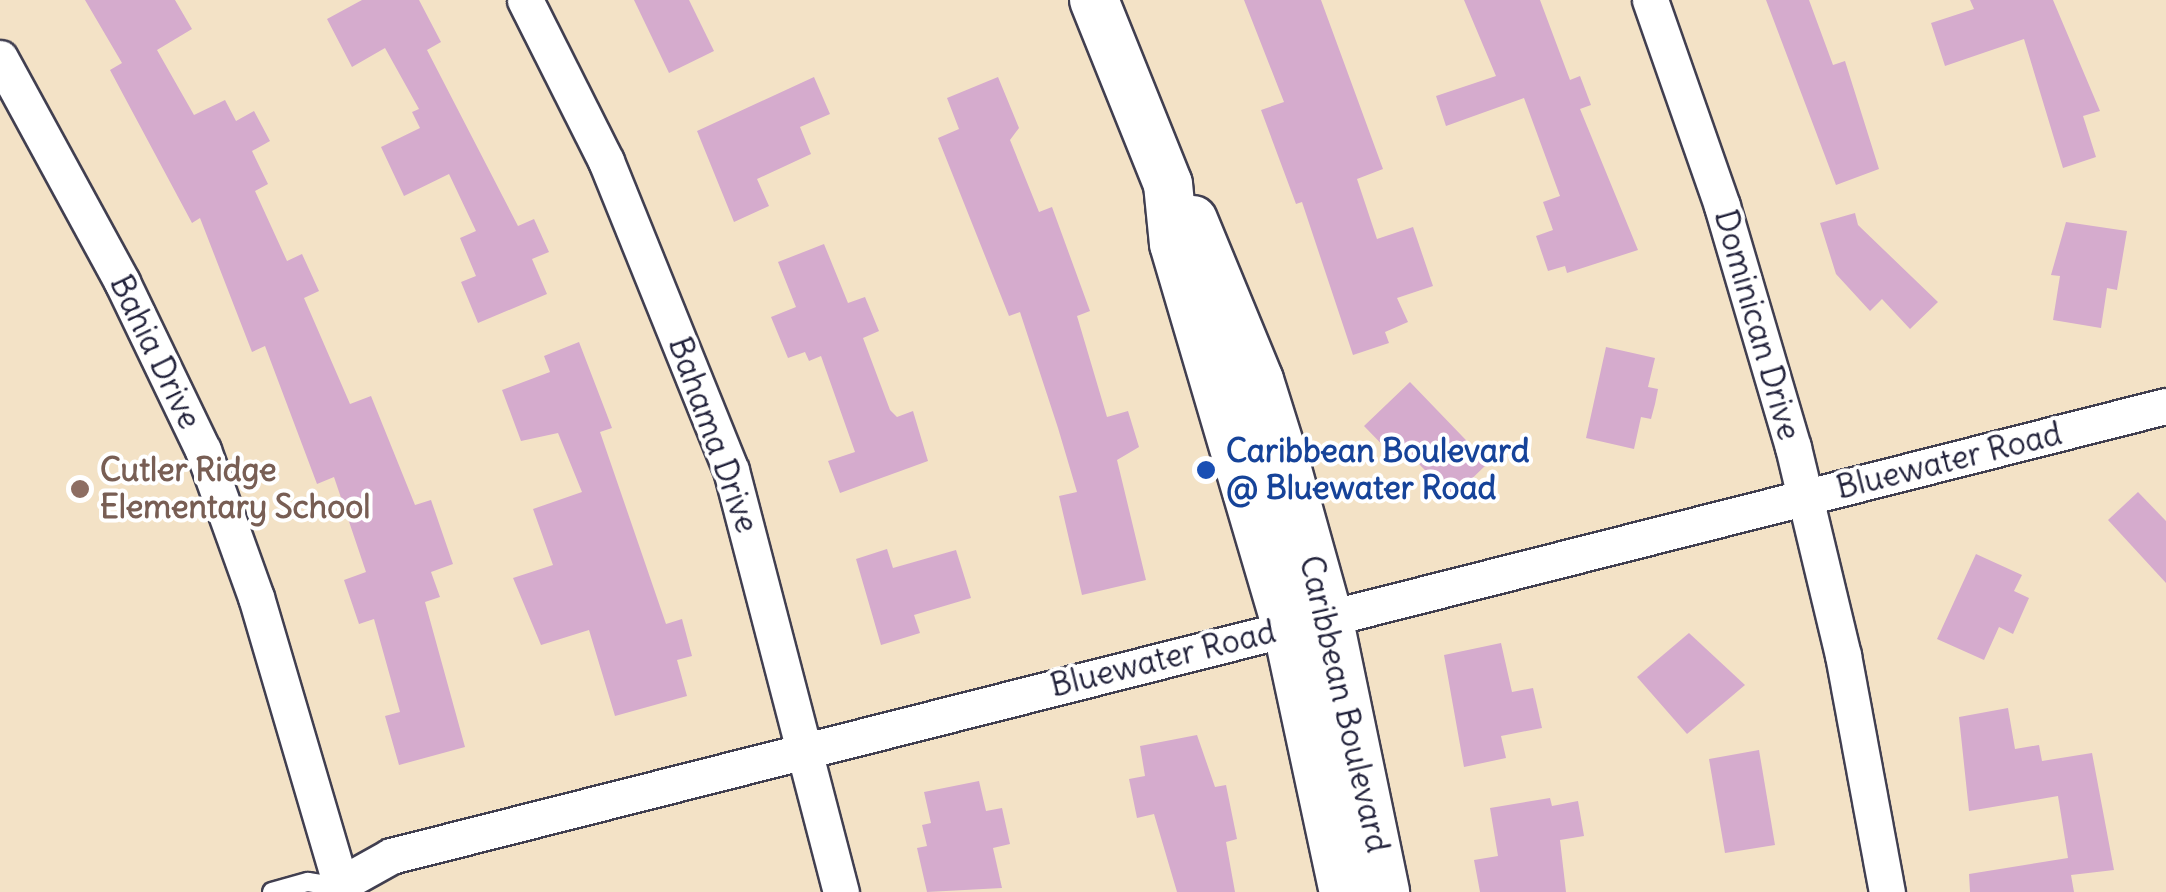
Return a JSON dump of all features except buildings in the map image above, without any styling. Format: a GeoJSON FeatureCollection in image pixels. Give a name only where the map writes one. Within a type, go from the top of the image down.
{"type":"FeatureCollection","features":[{"type":"Feature","properties":{"kind":"street","name":"Bahama Drive"},"geometry":{"type":"LineString","coordinates":[[525,0],[606,162],[724,452],[807,748],[841,892]]}},
{"type":"Feature","properties":{"kind":"street","name":"Caribbean Boulevard"},"geometry":{"type":"LineString","coordinates":[[1094,0],[1168,184],[1200,229],[1259,380],[1308,622],[1344,892]]}},
{"type":"Feature","properties":{"kind":"street","name":"Dominican Drive"},"geometry":{"type":"LineString","coordinates":[[1650,0],[1722,206],[1806,498],[1862,746],[1886,892]]}},
{"type":"Feature","properties":{"kind":"street","name":"Bahia Drive"},"geometry":{"type":"LineString","coordinates":[[0,58],[114,266],[203,450],[256,597],[340,890]]}},
{"type":"Feature","properties":{"kind":"street","name":"Bluewater Road"},"geometry":{"type":"LineString","coordinates":[[340,890],[391,856],[2166,406]]}},
{"type":"Feature","properties":{"kind":"street","name":"Caribbean Boulevard"},"geometry":{"type":"LineString","coordinates":[[1308,622],[1385,892]]}},
{"type":"Feature","properties":{"kind":"lane"},"geometry":{"type":"LineString","coordinates":[[272,892],[308,882],[340,890]]}},
{"type":"Feature","properties":{"kind":"place","name":"Caribbean Boulevard @ Bluewater Road"},"geometry":{"type":"Point","coordinates":[1206,470]}},
{"type":"Feature","properties":{"kind":"place","name":"Cutler Ridge Elementary School"},"geometry":{"type":"Point","coordinates":[80,489]}}]}
